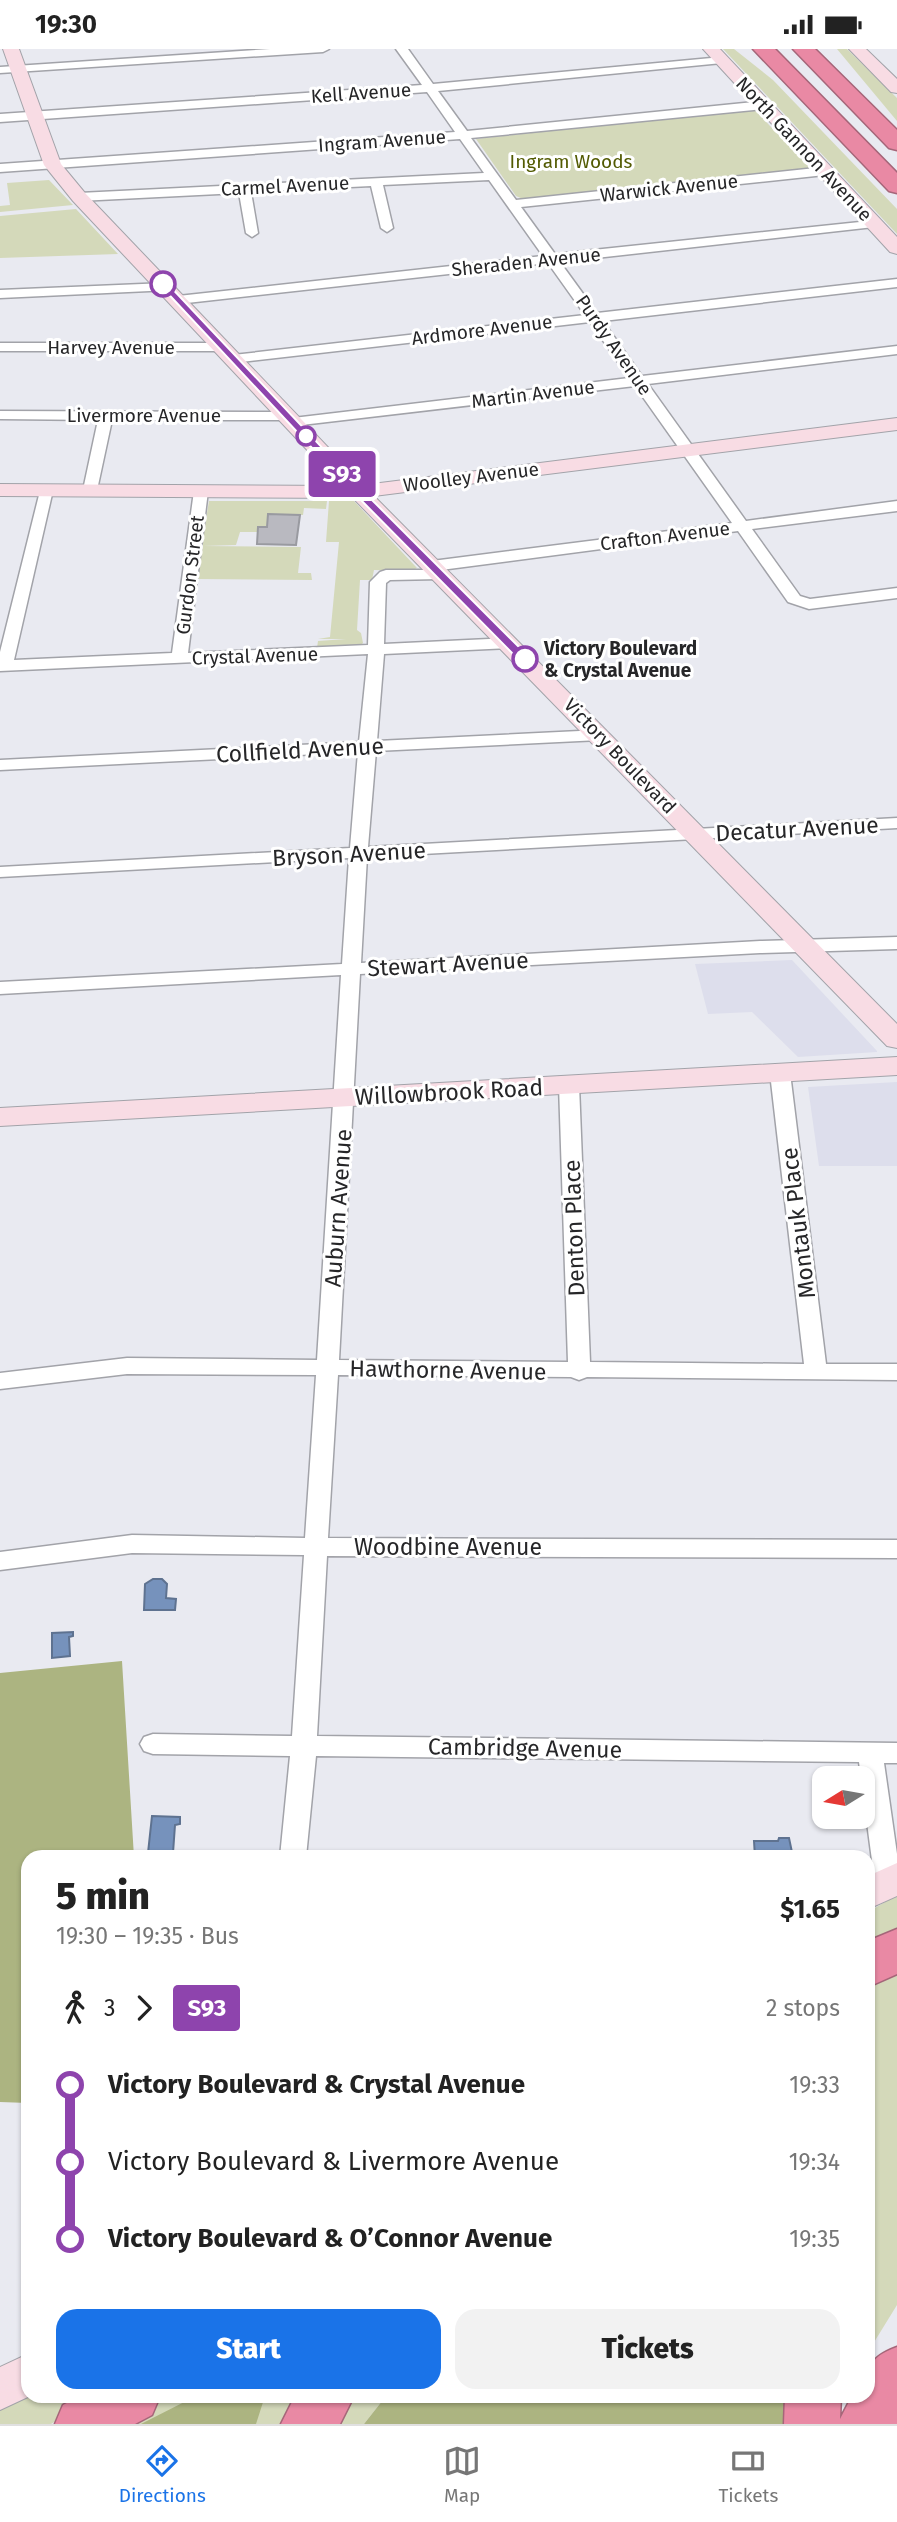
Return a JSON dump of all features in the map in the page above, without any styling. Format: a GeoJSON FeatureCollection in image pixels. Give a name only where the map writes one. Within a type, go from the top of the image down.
{"type":"FeatureCollection","features":[{"type":"Feature","properties":{"kind":"highway"},"geometry":{"type":"LineString","coordinates":[[763,49],[897,186]]}},
{"type":"Feature","properties":{"kind":"highway"},"geometry":{"type":"LineString","coordinates":[[803,49],[897,142]]}},
{"type":"Feature","properties":{"kind":"highway"},"geometry":{"type":"LineString","coordinates":[[829,49],[871,101],[897,142]]}},
{"type":"Feature","properties":{"kind":"highway"},"geometry":{"type":"LineString","coordinates":[[724,53],[819,108]]}},
{"type":"Feature","properties":{"kind":"highway"},"geometry":{"type":"LineString","coordinates":[[875,1962],[897,1949]]}},
{"type":"Feature","properties":{"kind":"highway"},"geometry":{"type":"LineString","coordinates":[[866,2424],[897,2373]]}},
{"type":"Feature","properties":{"kind":"highway"},"geometry":{"type":"LineString","coordinates":[[83,2424],[120,2403]]}},
{"type":"Feature","properties":{"kind":"highway"},"geometry":{"type":"LineString","coordinates":[[309,2424],[322,2403]]}},
{"type":"Feature","properties":{"kind":"highway"},"geometry":{"type":"LineString","coordinates":[[812,2424],[813,2403]]}},
{"type":"Feature","properties":{"kind":"main road","name":"Victory Boulevard"},"geometry":{"type":"LineString","coordinates":[[11,49],[10,70],[37,115],[53,165],[79,197],[359,492],[897,1040]]}},
{"type":"Feature","properties":{"kind":"main road"},"geometry":{"type":"LineString","coordinates":[[857,49],[897,87]]}},
{"type":"Feature","properties":{"kind":"main road","name":"North Gannon Avenue"},"geometry":{"type":"LineString","coordinates":[[724,53],[764,105],[897,249]]}},
{"type":"Feature","properties":{"kind":"main road","name":"Woolley Avenue"},"geometry":{"type":"LineString","coordinates":[[0,490],[359,492],[897,424]]}},
{"type":"Feature","properties":{"kind":"main road","name":"Willowbrook Road"},"geometry":{"type":"LineString","coordinates":[[0,1117],[897,1066]]}},
{"type":"Feature","properties":{"kind":"main road"},"geometry":{"type":"LineString","coordinates":[[0,2391],[21,2378]]}},
{"type":"Feature","properties":{"kind":"street"},"geometry":{"type":"LineString","coordinates":[[10,70],[323,49]]}},
{"type":"Feature","properties":{"kind":"street","name":"Purdy Avenue"},"geometry":{"type":"LineString","coordinates":[[402,49],[794,599],[803,604],[897,593]]}},
{"type":"Feature","properties":{"kind":"street","name":"Kell Avenue"},"geometry":{"type":"LineString","coordinates":[[0,118],[430,88],[724,53]]}},
{"type":"Feature","properties":{"kind":"street","name":"Ingram Avenue"},"geometry":{"type":"LineString","coordinates":[[0,168],[463,135],[764,105]]}},
{"type":"Feature","properties":{"kind":"street","name":"Warwick Avenue"},"geometry":{"type":"LineString","coordinates":[[513,204],[825,171]]}},
{"type":"Feature","properties":{"kind":"street","name":"Carmel Avenue"},"geometry":{"type":"LineString","coordinates":[[79,197],[492,176]]}},
{"type":"Feature","properties":{"kind":"street"},"geometry":{"type":"LineString","coordinates":[[376,181],[387,228]]}},
{"type":"Feature","properties":{"kind":"street"},"geometry":{"type":"LineString","coordinates":[[244,188],[252,233]]}},
{"type":"Feature","properties":{"kind":"street","name":"Sheraden Avenue"},"geometry":{"type":"LineString","coordinates":[[0,294],[172,294],[553,259],[874,223]]}},
{"type":"Feature","properties":{"kind":"street","name":"Ardmore Avenue"},"geometry":{"type":"LineString","coordinates":[[228,353],[595,317],[897,283]]}},
{"type":"Feature","properties":{"kind":"street","name":"Harvey Avenue"},"geometry":{"type":"LineString","coordinates":[[0,347],[228,353]]}},
{"type":"Feature","properties":{"kind":"street","name":"Martin Avenue"},"geometry":{"type":"LineString","coordinates":[[290,419],[897,350]]}},
{"type":"Feature","properties":{"kind":"street","name":"Livermore Avenue"},"geometry":{"type":"LineString","coordinates":[[0,415],[290,419]]}},
{"type":"Feature","properties":{"kind":"street"},"geometry":{"type":"LineString","coordinates":[[90,490],[106,415]]}},
{"type":"Feature","properties":{"kind":"street"},"geometry":{"type":"LineString","coordinates":[[2,666],[46,490]]}},
{"type":"Feature","properties":{"kind":"street","name":"Gurdon Street"},"geometry":{"type":"LineString","coordinates":[[179,659],[201,491]]}},
{"type":"Feature","properties":{"kind":"street","name":"Crafton Avenue"},"geometry":{"type":"LineString","coordinates":[[436,570],[897,506]]}},
{"type":"Feature","properties":{"kind":"street","name":"Auburn Avenue"},"geometry":{"type":"LineString","coordinates":[[294,1850],[304,1746],[358,854],[376,650],[378,582],[386,575],[436,570]]}},
{"type":"Feature","properties":{"kind":"street","name":"Crystal Avenue"},"geometry":{"type":"LineString","coordinates":[[2,666],[510,643]]}},
{"type":"Feature","properties":{"kind":"street","name":"Collfield Avenue"},"geometry":{"type":"LineString","coordinates":[[0,765],[600,736]]}},
{"type":"Feature","properties":{"kind":"street","name":"Decatur Avenue"},"geometry":{"type":"LineString","coordinates":[[697,834],[897,823]]}},
{"type":"Feature","properties":{"kind":"street","name":"Bryson Avenue"},"geometry":{"type":"LineString","coordinates":[[0,872],[697,834]]}},
{"type":"Feature","properties":{"kind":"street","name":"Stewart Avenue"},"geometry":{"type":"LineString","coordinates":[[0,988],[746,948],[897,943]]}},
{"type":"Feature","properties":{"kind":"street","name":"Montauk Place"},"geometry":{"type":"LineString","coordinates":[[780,1073],[816,1373]]}},
{"type":"Feature","properties":{"kind":"street","name":"Denton Place"},"geometry":{"type":"LineString","coordinates":[[569,1085],[579,1372]]}},
{"type":"Feature","properties":{"kind":"street","name":"Hawthorne Avenue"},"geometry":{"type":"LineString","coordinates":[[0,1381],[127,1366],[897,1373]]}},
{"type":"Feature","properties":{"kind":"street","name":"Woodbine Avenue"},"geometry":{"type":"LineString","coordinates":[[0,1561],[132,1544],[897,1549]]}},
{"type":"Feature","properties":{"kind":"street","name":"Cambridge Avenue"},"geometry":{"type":"LineString","coordinates":[[153,1744],[897,1753]]}},
{"type":"Feature","properties":{"kind":"street"},"geometry":{"type":"LineString","coordinates":[[870,1752],[884,1885]]}},
{"type":"Feature","properties":{"kind":"shaded area"},"geometry":{"type":"Polygon","coordinates":[[[792,960],[877,1052],[798,1057],[752,1012],[708,1014],[695,964],[792,960]]]}},
{"type":"Feature","properties":{"kind":"shaded area"},"geometry":{"type":"Polygon","coordinates":[[[897,1082],[897,1166],[819,1166],[808,1087],[897,1082]]]}},
{"type":"Feature","properties":{"kind":"green space"},"geometry":{"type":"Polygon","coordinates":[[[723,49],[734,49],[773,80],[897,209],[897,234],[723,49]]]}},
{"type":"Feature","properties":{"kind":"green space"},"geometry":{"type":"Polygon","coordinates":[[[837,49],[847,49],[897,98],[897,121],[837,49]]]}},
{"type":"Feature","properties":{"kind":"green space","name":"Ingram Woods"},"geometry":{"type":"Polygon","coordinates":[[[754,109],[809,167],[807,169],[523,199],[516,196],[476,139],[754,109]]]}},
{"type":"Feature","properties":{"kind":"green space"},"geometry":{"type":"Polygon","coordinates":[[[49,180],[73,205],[0,212],[0,206],[10,205],[7,183],[49,180]]]}},
{"type":"Feature","properties":{"kind":"green space"},"geometry":{"type":"Polygon","coordinates":[[[76,209],[118,254],[0,258],[0,216],[76,209]]]}},
{"type":"Feature","properties":{"kind":"green space"},"geometry":{"type":"Polygon","coordinates":[[[209,501],[327,501],[326,509],[304,508],[303,515],[269,514],[267,527],[258,532],[240,532],[236,545],[203,546],[301,547],[298,573],[311,573],[312,580],[196,579],[209,501]]]}},
{"type":"Feature","properties":{"kind":"green space"},"geometry":{"type":"Polygon","coordinates":[[[329,501],[354,501],[417,568],[411,571],[374,570],[372,580],[360,580],[357,630],[361,633],[363,643],[359,646],[317,648],[318,641],[346,639],[318,639],[330,637],[339,542],[326,542],[329,501]]]}},
{"type":"Feature","properties":{"kind":"green space"},"geometry":{"type":"Polygon","coordinates":[[[122,1661],[134,1850],[21,1850],[21,2103],[0,2102],[0,1673],[122,1661]]]}},
{"type":"Feature","properties":{"kind":"green space"},"geometry":{"type":"Polygon","coordinates":[[[897,1895],[897,1932],[875,1945],[875,1908],[897,1895]]]}},
{"type":"Feature","properties":{"kind":"green space"},"geometry":{"type":"Polygon","coordinates":[[[897,1964],[897,2305],[875,2341],[875,1977],[897,1964]]]}},
{"type":"Feature","properties":{"kind":"green space"},"geometry":{"type":"Polygon","coordinates":[[[21,2398],[21,2403],[86,2403],[51,2424],[0,2424],[0,2410],[21,2398]]]}},
{"type":"Feature","properties":{"kind":"green space"},"geometry":{"type":"Polygon","coordinates":[[[148,2403],[309,2403],[297,2424],[112,2424],[148,2403]]]}},
{"type":"Feature","properties":{"kind":"green space"},"geometry":{"type":"Polygon","coordinates":[[[182,2403],[263,2403],[256,2424],[141,2424],[182,2403]]]}},
{"type":"Feature","properties":{"kind":"green space"},"geometry":{"type":"Polygon","coordinates":[[[342,2403],[380,2403],[364,2424],[329,2424],[342,2403]]]}},
{"type":"Feature","properties":{"kind":"green space"},"geometry":{"type":"Polygon","coordinates":[[[380,2403],[786,2403],[785,2424],[364,2424],[380,2403]]]}},
{"type":"Feature","properties":{"kind":"water"},"geometry":{"type":"Polygon","coordinates":[[[153,1579],[162,1579],[167,1584],[166,1598],[176,1599],[175,1610],[144,1610],[145,1584],[153,1579]]]}},
{"type":"Feature","properties":{"kind":"water"},"geometry":{"type":"Polygon","coordinates":[[[73,1632],[73,1636],[69,1637],[70,1656],[52,1658],[52,1633],[73,1632]]]}},
{"type":"Feature","properties":{"kind":"water"},"geometry":{"type":"Polygon","coordinates":[[[152,1816],[180,1817],[180,1824],[175,1825],[173,1850],[148,1850],[152,1816]]]}},
{"type":"Feature","properties":{"kind":"water"},"geometry":{"type":"Polygon","coordinates":[[[779,1838],[789,1838],[792,1850],[755,1850],[754,1841],[778,1841],[779,1838]]]}},
{"type":"Feature","properties":{"kind":"building"},"geometry":{"type":"Polygon","coordinates":[[[268,514],[300,515],[296,545],[257,544],[258,527],[267,527],[268,514]]]}},
{"type":"Feature","properties":{"kind":"bus line","name":"S93"},"geometry":{"type":"LineString","coordinates":[[163,284],[359,492],[525,659]]}},
{"type":"Feature","properties":{"kind":"place","name":"Victory Boulevard & Crystal Avenue"},"geometry":{"type":"Point","coordinates":[525,659]}}]}
